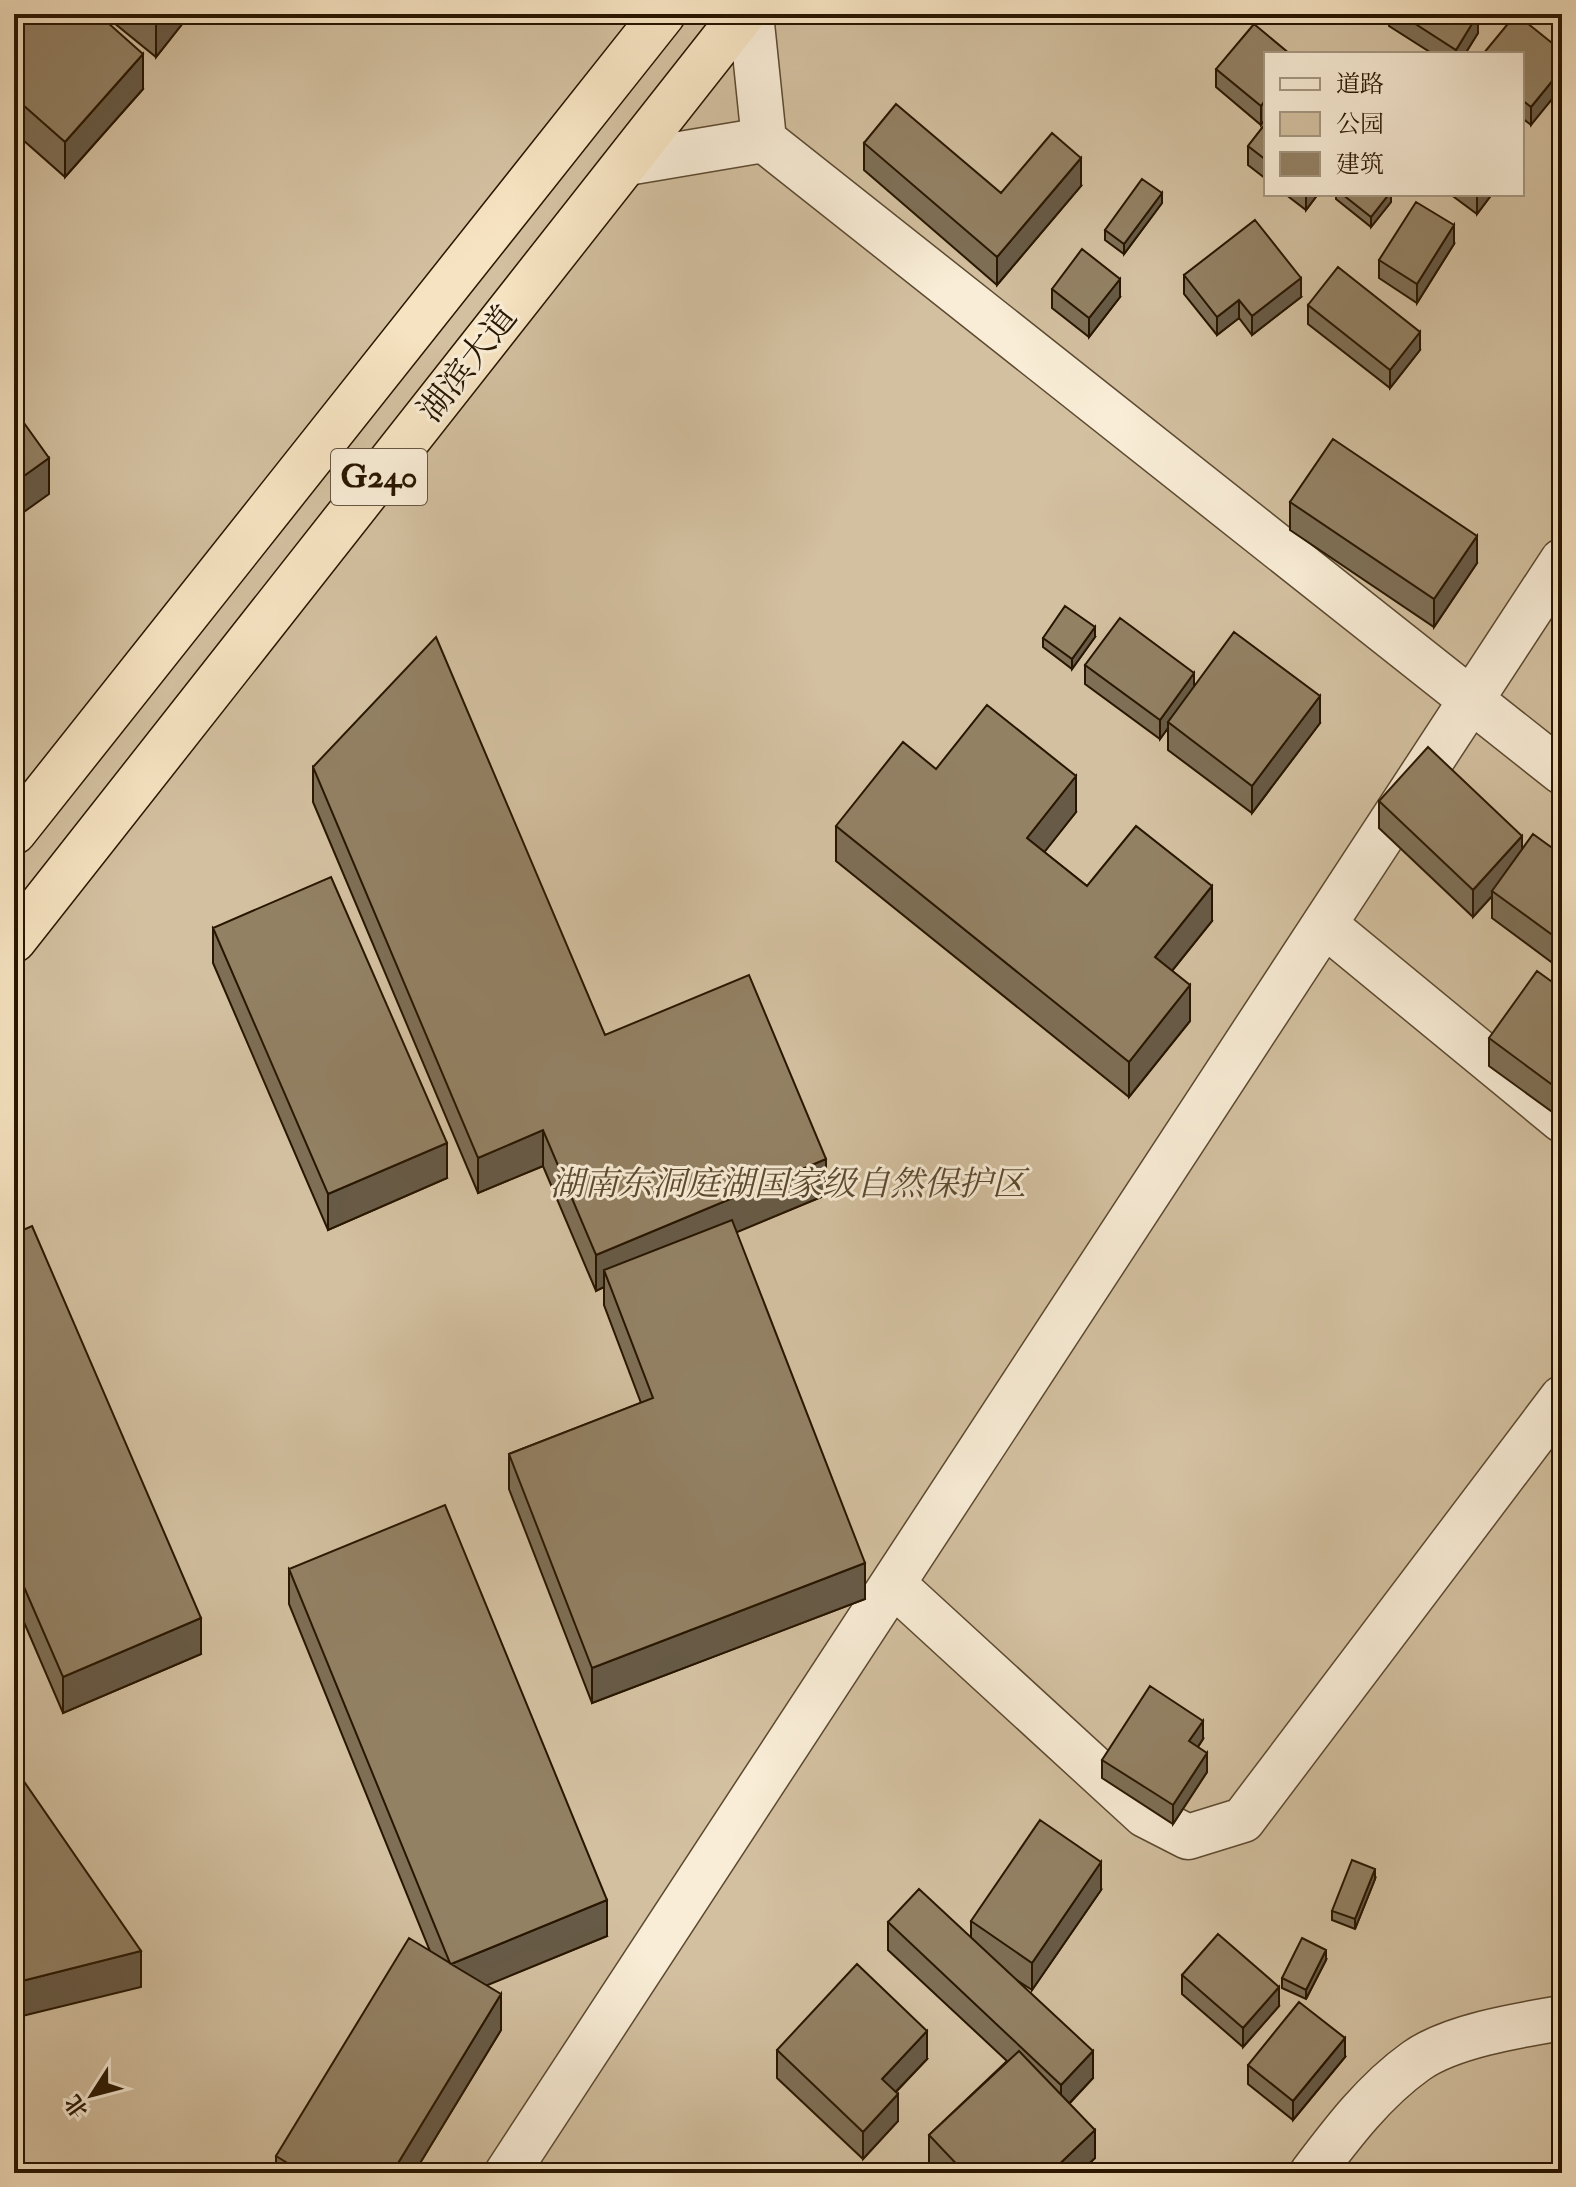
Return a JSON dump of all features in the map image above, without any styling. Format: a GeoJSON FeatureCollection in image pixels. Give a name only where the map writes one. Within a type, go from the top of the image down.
{"type":"FeatureCollection","features":[{"type":"Feature","properties":{"kind":"highway","name":"湖滨大道"},"geometry":{"type":"LineString","coordinates":[[14,832],[663,14]]}},
{"type":"Feature","properties":{"kind":"highway","name":"湖滨大道"},"geometry":{"type":"LineString","coordinates":[[14,940],[743,14]]}},
{"type":"Feature","properties":{"kind":"street"},"geometry":{"type":"LineString","coordinates":[[751,14],[764,140],[1562,772]]}},
{"type":"Feature","properties":{"kind":"street"},"geometry":{"type":"LineString","coordinates":[[627,163],[764,140]]}},
{"type":"Feature","properties":{"kind":"street"},"geometry":{"type":"LineString","coordinates":[[507,2173],[1562,561]]}},
{"type":"Feature","properties":{"kind":"street"},"geometry":{"type":"LineString","coordinates":[[1325,925],[1562,1120]]}},
{"type":"Feature","properties":{"kind":"street"},"geometry":{"type":"LineString","coordinates":[[893,1584],[1145,1815],[1188,1837],[1243,1820],[1562,1398]]}},
{"type":"Feature","properties":{"kind":"street"},"geometry":{"type":"LineString","coordinates":[[1312,2173],[1357,2115],[1418,2059],[1492,2030],[1562,2018]]}},
{"type":"Feature","properties":{"kind":"green space","name":"湖南东洞庭湖国家级自然保护区"},"geometry":{"type":"Polygon","coordinates":[[[14,14],[1562,14],[1562,2173],[14,2173],[14,14]]]}},
{"type":"Feature","properties":{"kind":"building"},"geometry":{"type":"Polygon","coordinates":[[[14,14],[98,14],[143,54],[65,142],[14,97],[14,14]]]}},
{"type":"Feature","properties":{"kind":"building"},"geometry":{"type":"Polygon","coordinates":[[[147,14],[161,14],[156,21],[147,14]]]}},
{"type":"Feature","properties":{"kind":"building"},"geometry":{"type":"Polygon","coordinates":[[[1400,14],[1478,14],[1456,50],[1400,14]]]}},
{"type":"Feature","properties":{"kind":"building"},"geometry":{"type":"Polygon","coordinates":[[[1516,14],[1562,51],[1562,69],[1531,107],[1524,102],[1524,52],[1485,52],[1516,14]]]}},
{"type":"Feature","properties":{"kind":"building"},"geometry":{"type":"Polygon","coordinates":[[[1254,24],[1288,52],[1264,52],[1264,102],[1261,106],[1216,69],[1254,24]]]}},
{"type":"Feature","properties":{"kind":"building"},"geometry":{"type":"Polygon","coordinates":[[[896,104],[1001,193],[1052,133],[1081,158],[997,257],[864,143],[896,104]]]}},
{"type":"Feature","properties":{"kind":"building"},"geometry":{"type":"Polygon","coordinates":[[[1264,126],[1264,158],[1248,146],[1264,126]]]}},
{"type":"Feature","properties":{"kind":"building"},"geometry":{"type":"Polygon","coordinates":[[[1142,179],[1162,193],[1124,244],[1105,230],[1142,179]]]}},
{"type":"Feature","properties":{"kind":"building"},"geometry":{"type":"Polygon","coordinates":[[[1345,196],[1387,196],[1371,217],[1345,196]]]}},
{"type":"Feature","properties":{"kind":"building"},"geometry":{"type":"Polygon","coordinates":[[[1416,202],[1454,225],[1417,284],[1379,260],[1416,202]]]}},
{"type":"Feature","properties":{"kind":"building"},"geometry":{"type":"Polygon","coordinates":[[[14,204],[22,210],[14,219],[14,204]]]}},
{"type":"Feature","properties":{"kind":"building"},"geometry":{"type":"Polygon","coordinates":[[[1255,220],[1301,278],[1252,316],[1239,300],[1217,317],[1184,275],[1255,220]]]}},
{"type":"Feature","properties":{"kind":"building"},"geometry":{"type":"Polygon","coordinates":[[[1082,249],[1120,279],[1089,318],[1052,289],[1082,249]]]}},
{"type":"Feature","properties":{"kind":"building"},"geometry":{"type":"Polygon","coordinates":[[[1338,267],[1420,332],[1390,370],[1308,305],[1338,267]]]}},
{"type":"Feature","properties":{"kind":"building"},"geometry":{"type":"Polygon","coordinates":[[[14,409],[49,458],[14,483],[14,409]]]}},
{"type":"Feature","properties":{"kind":"building"},"geometry":{"type":"Polygon","coordinates":[[[1333,439],[1477,536],[1434,599],[1290,502],[1333,439]]]}},
{"type":"Feature","properties":{"kind":"building"},"geometry":{"type":"Polygon","coordinates":[[[1065,606],[1095,627],[1072,659],[1043,638],[1065,606]]]}},
{"type":"Feature","properties":{"kind":"building"},"geometry":{"type":"Polygon","coordinates":[[[1120,618],[1194,673],[1160,720],[1085,665],[1120,618]]]}},
{"type":"Feature","properties":{"kind":"building"},"geometry":{"type":"Polygon","coordinates":[[[1234,632],[1320,696],[1252,786],[1168,722],[1234,632]]]}},
{"type":"Feature","properties":{"kind":"building"},"geometry":{"type":"Polygon","coordinates":[[[436,637],[605,1035],[749,975],[826,1159],[596,1255],[543,1130],[478,1158],[313,767],[436,637]]]}},
{"type":"Feature","properties":{"kind":"building"},"geometry":{"type":"Polygon","coordinates":[[[987,705],[1076,776],[1027,838],[1087,886],[1136,826],[1212,886],[1155,957],[1190,985],[1129,1062],[836,826],[903,742],[936,769],[987,705]]]}},
{"type":"Feature","properties":{"kind":"building"},"geometry":{"type":"Polygon","coordinates":[[[1428,747],[1522,836],[1473,890],[1379,801],[1428,747]]]}},
{"type":"Feature","properties":{"kind":"building"},"geometry":{"type":"Polygon","coordinates":[[[1533,834],[1562,855],[1562,942],[1492,891],[1533,834]]]}},
{"type":"Feature","properties":{"kind":"building"},"geometry":{"type":"Polygon","coordinates":[[[331,877],[447,1143],[328,1194],[213,928],[331,877]]]}},
{"type":"Feature","properties":{"kind":"building"},"geometry":{"type":"Polygon","coordinates":[[[1537,971],[1562,989],[1562,1092],[1489,1038],[1537,971]]]}},
{"type":"Feature","properties":{"kind":"building"},"geometry":{"type":"Polygon","coordinates":[[[732,1220],[865,1563],[592,1668],[509,1454],[653,1398],[604,1270],[732,1220]]]}},
{"type":"Feature","properties":{"kind":"building"},"geometry":{"type":"Polygon","coordinates":[[[32,1226],[201,1618],[63,1677],[14,1564],[14,1234],[32,1226]]]}},
{"type":"Feature","properties":{"kind":"building"},"geometry":{"type":"Polygon","coordinates":[[[445,1505],[607,1900],[451,1964],[501,1994],[392,2173],[304,2173],[276,2156],[409,1938],[450,1963],[289,1569],[445,1505]]]}},
{"type":"Feature","properties":{"kind":"building"},"geometry":{"type":"Polygon","coordinates":[[[1150,1686],[1203,1721],[1189,1741],[1207,1753],[1173,1805],[1102,1760],[1150,1686]]]}},
{"type":"Feature","properties":{"kind":"building"},"geometry":{"type":"Polygon","coordinates":[[[14,1767],[141,1951],[14,1983],[14,1767]]]}},
{"type":"Feature","properties":{"kind":"building"},"geometry":{"type":"Polygon","coordinates":[[[1040,1820],[1101,1862],[1032,1963],[971,1921],[1040,1820]]]}},
{"type":"Feature","properties":{"kind":"building"},"geometry":{"type":"Polygon","coordinates":[[[1352,1860],[1375,1869],[1355,1919],[1332,1911],[1352,1860]]]}},
{"type":"Feature","properties":{"kind":"building"},"geometry":{"type":"Polygon","coordinates":[[[919,1889],[1093,2051],[1061,2085],[888,1922],[919,1889]]]}},
{"type":"Feature","properties":{"kind":"building"},"geometry":{"type":"Polygon","coordinates":[[[1218,1934],[1279,1987],[1243,2028],[1182,1975],[1218,1934]]]}},
{"type":"Feature","properties":{"kind":"building"},"geometry":{"type":"Polygon","coordinates":[[[1302,1938],[1326,1950],[1306,1990],[1282,1978],[1302,1938]]]}},
{"type":"Feature","properties":{"kind":"building"},"geometry":{"type":"Polygon","coordinates":[[[857,1964],[927,2031],[882,2079],[898,2094],[863,2132],[777,2050],[857,1964]]]}},
{"type":"Feature","properties":{"kind":"building"},"geometry":{"type":"Polygon","coordinates":[[[1299,2002],[1345,2038],[1293,2101],[1248,2065],[1299,2002]]]}},
{"type":"Feature","properties":{"kind":"building"},"geometry":{"type":"Polygon","coordinates":[[[1019,2051],[1095,2130],[1050,2173],[965,2173],[929,2135],[1019,2051]]]}}]}
